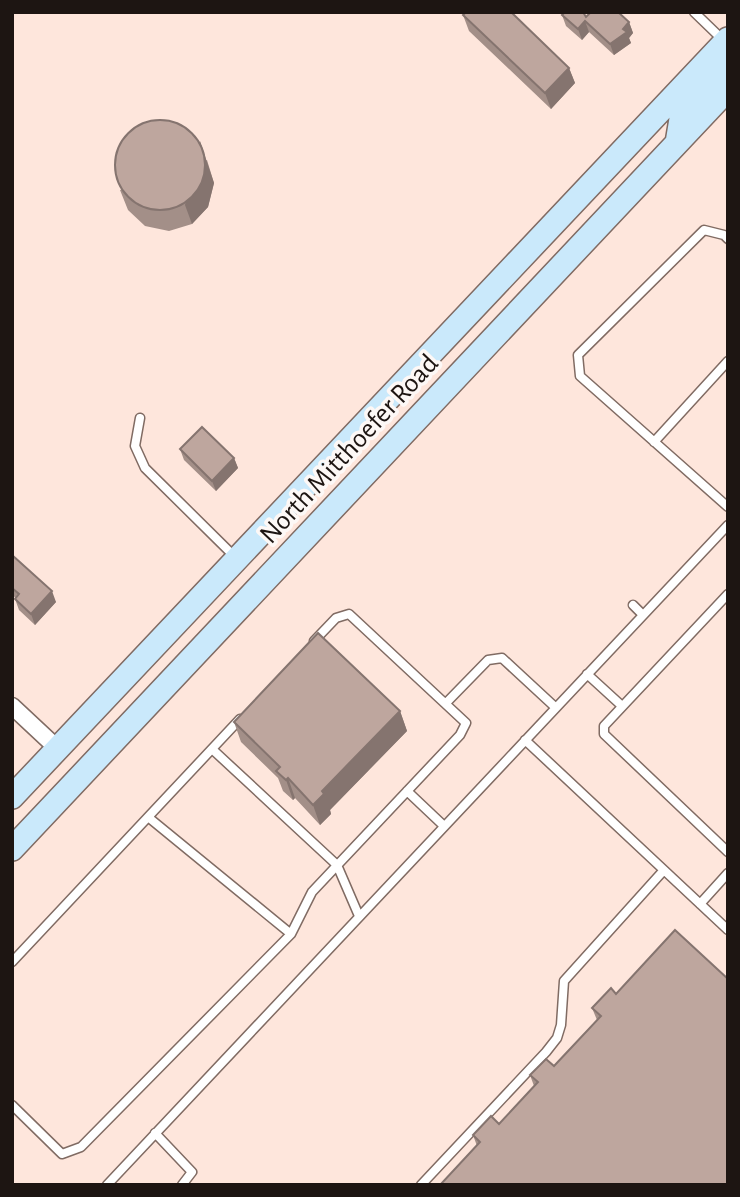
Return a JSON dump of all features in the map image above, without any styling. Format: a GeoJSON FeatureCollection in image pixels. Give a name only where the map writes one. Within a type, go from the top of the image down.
{"type":"FeatureCollection","features":[{"type":"Feature","properties":{"kind":"main road"},"geometry":{"type":"LineString","coordinates":[[677,143],[682,113],[727,48]]}},
{"type":"Feature","properties":{"kind":"main road","name":"North Mitthoefer Road"},"geometry":{"type":"LineString","coordinates":[[12,797],[727,48]]}},
{"type":"Feature","properties":{"kind":"main road","name":"North Mitthoefer Road"},"geometry":{"type":"LineString","coordinates":[[12,849],[728,89]]}},
{"type":"Feature","properties":{"kind":"street"},"geometry":{"type":"LineString","coordinates":[[12,706],[58,749]]}},
{"type":"Feature","properties":{"kind":"lane"},"geometry":{"type":"LineString","coordinates":[[694,12],[727,48]]}},
{"type":"Feature","properties":{"kind":"lane"},"geometry":{"type":"LineString","coordinates":[[728,239],[724,235],[704,230],[578,355],[580,376],[728,507]]}},
{"type":"Feature","properties":{"kind":"lane"},"geometry":{"type":"LineString","coordinates":[[654,442],[728,361]]}},
{"type":"Feature","properties":{"kind":"lane"},"geometry":{"type":"LineString","coordinates":[[140,418],[135,446],[145,468],[237,559]]}},
{"type":"Feature","properties":{"kind":"lane"},"geometry":{"type":"LineString","coordinates":[[107,1185],[728,525]]}},
{"type":"Feature","properties":{"kind":"lane"},"geometry":{"type":"LineString","coordinates":[[728,594],[604,726],[604,734],[728,852]]}},
{"type":"Feature","properties":{"kind":"lane"},"geometry":{"type":"LineString","coordinates":[[633,605],[643,614]]}},
{"type":"Feature","properties":{"kind":"lane"},"geometry":{"type":"LineString","coordinates":[[12,1105],[62,1154],[81,1147],[291,934],[312,892],[460,734],[466,723],[447,702],[349,614],[336,618],[307,648]]}},
{"type":"Feature","properties":{"kind":"lane"},"geometry":{"type":"LineString","coordinates":[[447,702],[488,660],[502,659],[555,708]]}},
{"type":"Feature","properties":{"kind":"lane"},"geometry":{"type":"LineString","coordinates":[[587,674],[622,706]]}},
{"type":"Feature","properties":{"kind":"lane"},"geometry":{"type":"LineString","coordinates":[[12,962],[250,709]]}},
{"type":"Feature","properties":{"kind":"lane"},"geometry":{"type":"LineString","coordinates":[[525,740],[728,930]]}},
{"type":"Feature","properties":{"kind":"lane"},"geometry":{"type":"LineString","coordinates":[[212,749],[337,865],[359,916]]}},
{"type":"Feature","properties":{"kind":"lane"},"geometry":{"type":"LineString","coordinates":[[407,791],[444,826]]}},
{"type":"Feature","properties":{"kind":"lane"},"geometry":{"type":"LineString","coordinates":[[148,817],[291,934]]}},
{"type":"Feature","properties":{"kind":"lane"},"geometry":{"type":"LineString","coordinates":[[421,1185],[557,1038],[564,981],[664,870]]}},
{"type":"Feature","properties":{"kind":"lane"},"geometry":{"type":"LineString","coordinates":[[700,904],[728,873]]}},
{"type":"Feature","properties":{"kind":"lane"},"geometry":{"type":"LineString","coordinates":[[155,1133],[192,1172],[182,1185]]}},
{"type":"Feature","properties":{"kind":"building"},"geometry":{"type":"Polygon","coordinates":[[[466,12],[511,12],[569,68],[545,93],[463,15],[466,12]]]}},
{"type":"Feature","properties":{"kind":"building"},"geometry":{"type":"Polygon","coordinates":[[[565,12],[583,12],[586,17],[591,12],[618,12],[629,22],[623,29],[627,32],[610,44],[585,21],[578,29],[562,15],[565,12]]]}},
{"type":"Feature","properties":{"kind":"building"},"geometry":{"type":"Polygon","coordinates":[[[151,120],[169,120],[185,127],[198,140],[205,156],[205,174],[198,190],[185,203],[169,210],[151,210],[135,203],[122,190],[115,174],[115,156],[122,140],[135,127],[151,120]]]}},
{"type":"Feature","properties":{"kind":"building"},"geometry":{"type":"Polygon","coordinates":[[[202,427],[234,458],[212,481],[180,449],[202,427]]]}},
{"type":"Feature","properties":{"kind":"building"},"geometry":{"type":"Polygon","coordinates":[[[12,555],[52,591],[31,614],[15,599],[19,594],[12,588],[12,555]]]}},
{"type":"Feature","properties":{"kind":"building"},"geometry":{"type":"Polygon","coordinates":[[[318,633],[400,711],[322,791],[324,794],[313,805],[288,778],[286,780],[276,771],[280,767],[234,722],[318,633]]]}},
{"type":"Feature","properties":{"kind":"building"},"geometry":{"type":"Polygon","coordinates":[[[675,930],[728,979],[728,1185],[440,1185],[480,1142],[473,1135],[491,1116],[499,1124],[538,1082],[530,1075],[546,1059],[554,1066],[601,1016],[592,1008],[611,988],[616,994],[675,930]]]}}]}
